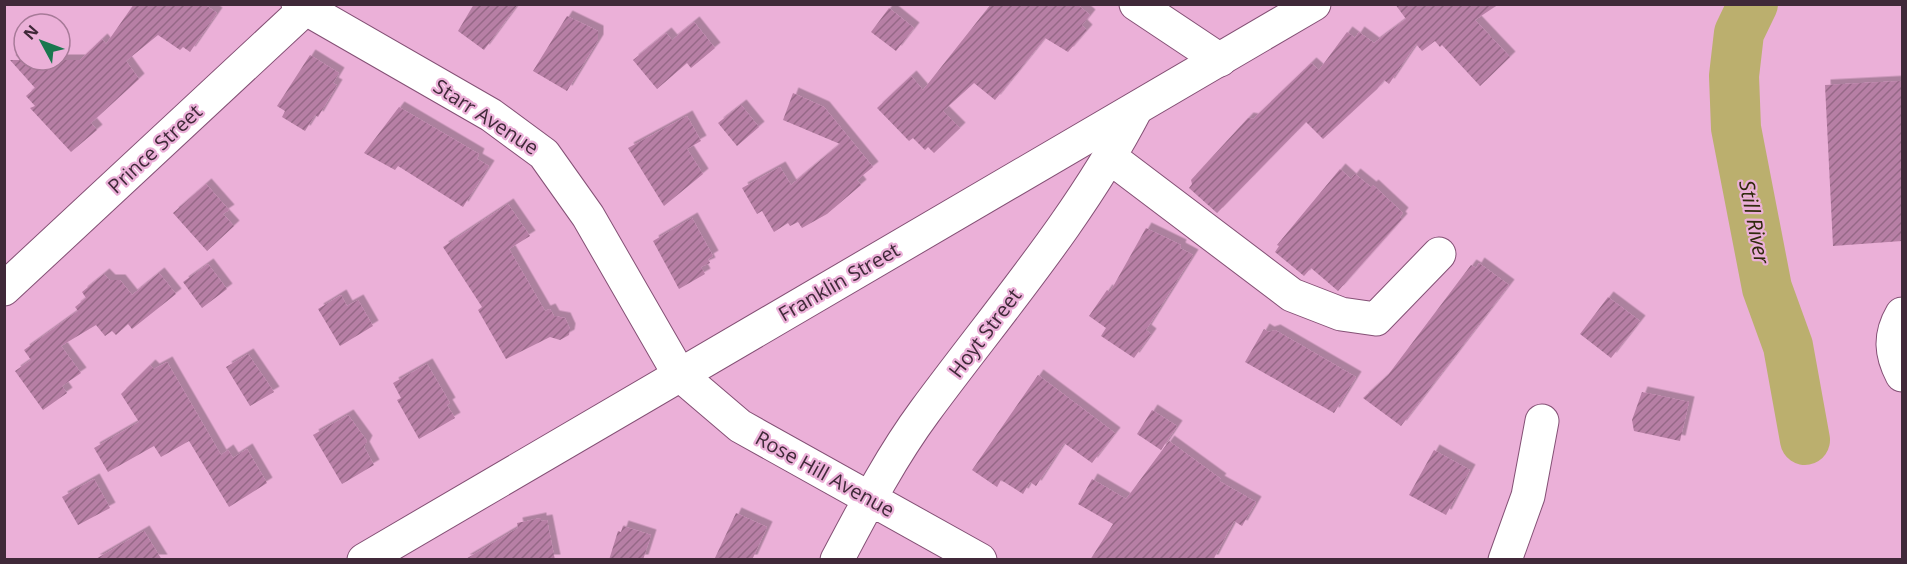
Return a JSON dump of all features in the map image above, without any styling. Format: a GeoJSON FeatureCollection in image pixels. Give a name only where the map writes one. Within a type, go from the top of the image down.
{"type":"FeatureCollection","features":[{"type":"Feature","properties":{"kind":"street"},"geometry":{"type":"LineString","coordinates":[[1137,4],[1220,60]]}},
{"type":"Feature","properties":{"kind":"street","name":"Franklin Street"},"geometry":{"type":"LineString","coordinates":[[364,560],[1314,4]]}},
{"type":"Feature","properties":{"kind":"street","name":"Prince Street"},"geometry":{"type":"LineString","coordinates":[[4,289],[301,7]]}},
{"type":"Feature","properties":{"kind":"street","name":"Starr Avenue"},"geometry":{"type":"LineString","coordinates":[[301,7],[491,115],[544,154],[588,216],[679,374]]}},
{"type":"Feature","properties":{"kind":"street","name":"Hoyt Street"},"geometry":{"type":"LineString","coordinates":[[837,560],[869,499],[924,413],[1021,286],[1111,158],[1136,109]]}},
{"type":"Feature","properties":{"kind":"street"},"geometry":{"type":"LineString","coordinates":[[1111,158],[1292,295],[1341,314],[1376,319],[1439,254]]}},
{"type":"Feature","properties":{"kind":"street"},"geometry":{"type":"LineString","coordinates":[[1902,314],[1894,329],[1892,345],[1895,361],[1902,375]]}},
{"type":"Feature","properties":{"kind":"street","name":"Rose Hill Avenue"},"geometry":{"type":"LineString","coordinates":[[679,374],[740,426],[980,560]]}},
{"type":"Feature","properties":{"kind":"street"},"geometry":{"type":"LineString","coordinates":[[1505,560],[1528,496],[1542,421]]}},
{"type":"Feature","properties":{"kind":"building"},"geometry":{"type":"Polygon","coordinates":[[[134,4],[204,4],[217,13],[190,52],[183,47],[180,50],[158,35],[126,61],[139,79],[91,123],[97,130],[71,152],[30,108],[35,106],[26,96],[35,88],[21,72],[72,72],[72,60],[80,60],[102,39],[106,44],[134,4]]]}},
{"type":"Feature","properties":{"kind":"building"},"geometry":{"type":"Polygon","coordinates":[[[474,4],[518,4],[484,50],[458,31],[474,4]]]}},
{"type":"Feature","properties":{"kind":"building"},"geometry":{"type":"Polygon","coordinates":[[[991,4],[1077,4],[1090,15],[1082,25],[1087,30],[1068,52],[1045,38],[995,100],[974,83],[943,111],[960,128],[934,153],[928,147],[925,150],[913,138],[909,141],[877,108],[911,76],[923,90],[991,4]]]}},
{"type":"Feature","properties":{"kind":"building"},"geometry":{"type":"Polygon","coordinates":[[[1395,4],[1499,4],[1475,20],[1510,57],[1480,86],[1442,45],[1440,47],[1435,41],[1422,51],[1416,44],[1389,84],[1384,80],[1323,139],[1306,122],[1217,213],[1189,188],[1192,184],[1191,180],[1248,118],[1253,119],[1311,63],[1319,70],[1347,32],[1355,38],[1359,32],[1374,43],[1406,19],[1395,4]]]}},
{"type":"Feature","properties":{"kind":"building"},"geometry":{"type":"Polygon","coordinates":[[[889,8],[914,28],[896,51],[871,32],[889,8]]]}},
{"type":"Feature","properties":{"kind":"building"},"geometry":{"type":"Polygon","coordinates":[[[567,16],[598,31],[598,40],[567,91],[533,71],[567,16]]]}},
{"type":"Feature","properties":{"kind":"building"},"geometry":{"type":"Polygon","coordinates":[[[694,22],[715,48],[691,68],[687,63],[657,89],[633,60],[666,33],[672,40],[694,22]]]}},
{"type":"Feature","properties":{"kind":"building"},"geometry":{"type":"Polygon","coordinates":[[[310,55],[339,73],[333,83],[337,85],[318,117],[315,115],[305,131],[282,117],[285,111],[277,106],[310,55]]]}},
{"type":"Feature","properties":{"kind":"building"},"geometry":{"type":"Polygon","coordinates":[[[1902,81],[1902,241],[1833,246],[1825,85],[1902,81]]]}},
{"type":"Feature","properties":{"kind":"building"},"geometry":{"type":"Polygon","coordinates":[[[793,93],[824,107],[873,167],[857,180],[861,185],[827,214],[802,228],[798,222],[790,226],[788,223],[774,232],[762,211],[757,214],[742,188],[780,167],[791,185],[840,144],[783,120],[793,93]]]}},
{"type":"Feature","properties":{"kind":"building"},"geometry":{"type":"Polygon","coordinates":[[[741,105],[759,127],[737,146],[718,123],[741,105]]]}},
{"type":"Feature","properties":{"kind":"building"},"geometry":{"type":"Polygon","coordinates":[[[399,107],[479,154],[477,159],[489,166],[463,207],[398,166],[395,170],[364,153],[399,107]]]}},
{"type":"Feature","properties":{"kind":"building"},"geometry":{"type":"Polygon","coordinates":[[[687,116],[701,141],[687,149],[703,174],[664,206],[628,148],[687,116]]]}},
{"type":"Feature","properties":{"kind":"building"},"geometry":{"type":"Polygon","coordinates":[[[1340,169],[1351,179],[1355,174],[1371,187],[1373,185],[1403,213],[1400,217],[1402,219],[1338,291],[1311,268],[1304,276],[1275,252],[1279,246],[1277,245],[1340,169]]]}},
{"type":"Feature","properties":{"kind":"building"},"geometry":{"type":"Polygon","coordinates":[[[206,184],[229,210],[223,214],[234,226],[207,251],[173,213],[206,184]]]}},
{"type":"Feature","properties":{"kind":"building"},"geometry":{"type":"Polygon","coordinates":[[[508,204],[530,236],[509,249],[545,311],[550,309],[554,316],[565,318],[570,329],[569,335],[560,340],[550,337],[506,359],[478,310],[482,307],[443,247],[508,204]]]}},
{"type":"Feature","properties":{"kind":"building"},"geometry":{"type":"Polygon","coordinates":[[[692,218],[713,256],[708,259],[710,263],[701,267],[705,274],[679,289],[653,241],[692,218]]]}},
{"type":"Feature","properties":{"kind":"building"},"geometry":{"type":"Polygon","coordinates":[[[1146,228],[1181,245],[1180,248],[1193,255],[1146,330],[1151,334],[1134,358],[1101,336],[1106,328],[1089,316],[1107,290],[1110,292],[1146,228]]]}},
{"type":"Feature","properties":{"kind":"building"},"geometry":{"type":"Polygon","coordinates":[[[1479,263],[1509,285],[1401,426],[1363,398],[1388,375],[1471,265],[1476,268],[1479,263]]]}},
{"type":"Feature","properties":{"kind":"building"},"geometry":{"type":"Polygon","coordinates":[[[208,264],[227,289],[202,308],[183,282],[208,264]]]}},
{"type":"Feature","properties":{"kind":"building"},"geometry":{"type":"Polygon","coordinates":[[[159,273],[176,294],[132,329],[128,324],[116,335],[112,331],[105,336],[96,325],[61,346],[81,373],[62,386],[67,393],[43,410],[15,371],[31,360],[24,350],[78,311],[75,307],[86,298],[82,292],[104,274],[110,280],[120,280],[132,295],[159,273]]]}},
{"type":"Feature","properties":{"kind":"building"},"geometry":{"type":"Polygon","coordinates":[[[341,295],[347,306],[358,300],[373,326],[340,346],[318,309],[341,295]]]}},
{"type":"Feature","properties":{"kind":"building"},"geometry":{"type":"Polygon","coordinates":[[[1608,297],[1640,321],[1611,358],[1580,334],[1608,297]]]}},
{"type":"Feature","properties":{"kind":"building"},"geometry":{"type":"Polygon","coordinates":[[[1264,329],[1269,332],[1275,330],[1356,377],[1334,413],[1245,362],[1264,329]]]}},
{"type":"Feature","properties":{"kind":"building"},"geometry":{"type":"Polygon","coordinates":[[[248,354],[274,392],[250,406],[226,367],[248,354]]]}},
{"type":"Feature","properties":{"kind":"building"},"geometry":{"type":"Polygon","coordinates":[[[167,362],[221,455],[228,450],[233,458],[247,449],[267,483],[229,507],[189,441],[161,457],[154,446],[108,472],[94,448],[139,422],[121,394],[150,365],[154,369],[167,362]]]}},
{"type":"Feature","properties":{"kind":"building"},"geometry":{"type":"Polygon","coordinates":[[[427,364],[450,403],[447,405],[455,418],[419,439],[397,400],[401,398],[393,383],[427,364]]]}},
{"type":"Feature","properties":{"kind":"building"},"geometry":{"type":"Polygon","coordinates":[[[1038,375],[1115,433],[1092,463],[1064,443],[1036,486],[1030,482],[1023,494],[1001,480],[997,487],[972,470],[1038,375]]]}},
{"type":"Feature","properties":{"kind":"building"},"geometry":{"type":"Polygon","coordinates":[[[1642,392],[1689,402],[1680,441],[1634,431],[1632,420],[1642,392]]]}},
{"type":"Feature","properties":{"kind":"building"},"geometry":{"type":"Polygon","coordinates":[[[1152,410],[1177,426],[1161,450],[1137,434],[1152,410]]]}},
{"type":"Feature","properties":{"kind":"building"},"geometry":{"type":"Polygon","coordinates":[[[348,415],[367,441],[364,447],[374,465],[342,484],[313,435],[348,415]]]}},
{"type":"Feature","properties":{"kind":"building"},"geometry":{"type":"Polygon","coordinates":[[[1169,441],[1221,479],[1219,481],[1256,502],[1242,526],[1234,521],[1213,560],[1090,560],[1113,524],[1078,504],[1092,479],[1126,499],[1169,441]]]}},
{"type":"Feature","properties":{"kind":"building"},"geometry":{"type":"Polygon","coordinates":[[[1434,450],[1470,470],[1446,515],[1409,495],[1434,450]]]}},
{"type":"Feature","properties":{"kind":"building"},"geometry":{"type":"Polygon","coordinates":[[[94,479],[110,508],[78,525],[62,497],[94,479]]]}},
{"type":"Feature","properties":{"kind":"building"},"geometry":{"type":"Polygon","coordinates":[[[736,513],[767,527],[752,560],[714,560],[736,513]]]}},
{"type":"Feature","properties":{"kind":"building"},"geometry":{"type":"Polygon","coordinates":[[[541,518],[541,521],[547,520],[555,560],[464,560],[518,528],[517,523],[541,518]]]}},
{"type":"Feature","properties":{"kind":"building"},"geometry":{"type":"Polygon","coordinates":[[[623,526],[651,535],[643,560],[609,560],[618,531],[621,532],[623,526]]]}},
{"type":"Feature","properties":{"kind":"building"},"geometry":{"type":"Polygon","coordinates":[[[144,531],[162,560],[94,560],[144,531]]]}},
{"type":"Feature","properties":{"kind":"waterway","name":"Still River"},"geometry":{"type":"LineString","coordinates":[[1753,4],[1739,33],[1734,76],[1736,128],[1767,288],[1788,346],[1805,440]]}}]}
